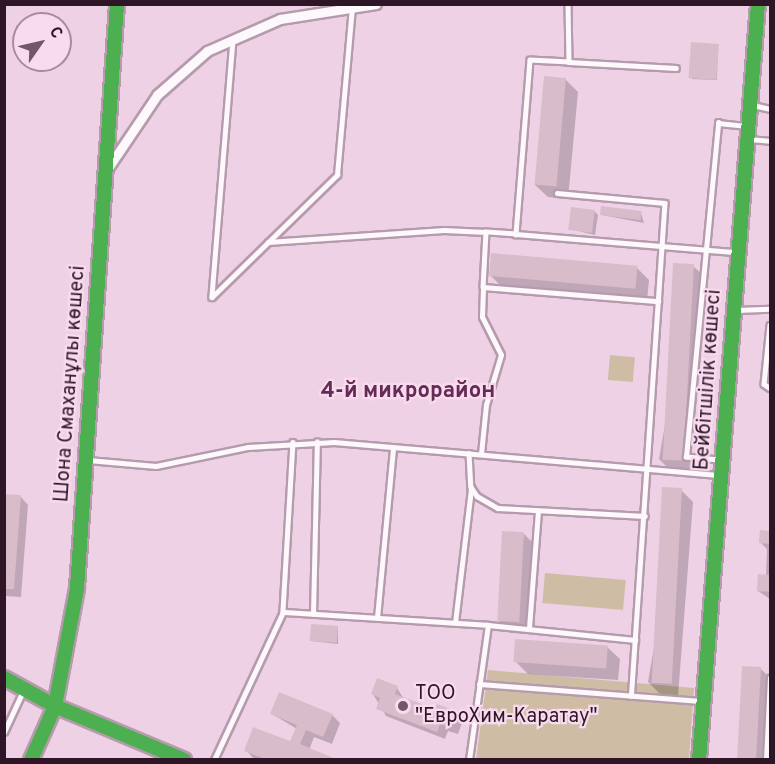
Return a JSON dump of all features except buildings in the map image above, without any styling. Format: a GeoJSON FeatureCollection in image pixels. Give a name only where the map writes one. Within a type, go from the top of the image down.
{"type":"FeatureCollection","features":[{"type":"Feature","properties":{"kind":"street","name":"Шона Смаханұлы көшесі"},"geometry":{"type":"LineString","coordinates":[[31,759],[55,706],[77,588],[117,4]]}},
{"type":"Feature","properties":{"kind":"street"},"geometry":{"type":"LineString","coordinates":[[105,173],[157,95],[189,64],[233,37],[280,19],[376,4]]}},
{"type":"Feature","properties":{"kind":"street","name":"Бейбітшілік көшесі"},"geometry":{"type":"LineString","coordinates":[[699,759],[758,4]]}},
{"type":"Feature","properties":{"kind":"street"},"geometry":{"type":"LineString","coordinates":[[4,678],[55,706],[184,759]]}},
{"type":"Feature","properties":{"kind":"lane"},"geometry":{"type":"LineString","coordinates":[[568,4],[569,62]]}},
{"type":"Feature","properties":{"kind":"lane"},"geometry":{"type":"LineString","coordinates":[[233,37],[212,297],[337,175],[352,6]]}},
{"type":"Feature","properties":{"kind":"lane"},"geometry":{"type":"LineString","coordinates":[[516,234],[530,60],[676,68]]}},
{"type":"Feature","properties":{"kind":"lane"},"geometry":{"type":"LineString","coordinates":[[750,104],[771,109]]}},
{"type":"Feature","properties":{"kind":"lane"},"geometry":{"type":"LineString","coordinates":[[722,460],[686,457],[718,123],[771,141]]}},
{"type":"Feature","properties":{"kind":"lane"},"geometry":{"type":"LineString","coordinates":[[557,193],[665,203],[649,468],[631,696]]}},
{"type":"Feature","properties":{"kind":"lane"},"geometry":{"type":"LineString","coordinates":[[268,242],[444,230],[738,252]]}},
{"type":"Feature","properties":{"kind":"lane"},"geometry":{"type":"LineString","coordinates":[[481,454],[486,405],[501,355],[482,317],[486,232]]}},
{"type":"Feature","properties":{"kind":"lane"},"geometry":{"type":"LineString","coordinates":[[483,287],[658,301]]}},
{"type":"Feature","properties":{"kind":"lane"},"geometry":{"type":"LineString","coordinates":[[733,310],[771,309]]}},
{"type":"Feature","properties":{"kind":"lane"},"geometry":{"type":"LineString","coordinates":[[771,325],[764,384],[771,388]]}},
{"type":"Feature","properties":{"kind":"lane"},"geometry":{"type":"LineString","coordinates":[[213,759],[283,612],[293,442]]}},
{"type":"Feature","properties":{"kind":"lane"},"geometry":{"type":"LineString","coordinates":[[86,460],[156,466],[248,447],[317,442],[721,475]]}},
{"type":"Feature","properties":{"kind":"lane"},"geometry":{"type":"LineString","coordinates":[[313,614],[317,442]]}},
{"type":"Feature","properties":{"kind":"lane"},"geometry":{"type":"LineString","coordinates":[[377,618],[393,448]]}},
{"type":"Feature","properties":{"kind":"lane"},"geometry":{"type":"LineString","coordinates":[[455,623],[471,487],[469,453]]}},
{"type":"Feature","properties":{"kind":"lane"},"geometry":{"type":"LineString","coordinates":[[471,487],[477,496],[498,508],[645,516]]}},
{"type":"Feature","properties":{"kind":"lane"},"geometry":{"type":"LineString","coordinates":[[529,628],[538,511]]}},
{"type":"Feature","properties":{"kind":"lane"},"geometry":{"type":"LineString","coordinates":[[283,612],[529,628],[635,640]]}},
{"type":"Feature","properties":{"kind":"lane"},"geometry":{"type":"LineString","coordinates":[[468,759],[488,625]]}},
{"type":"Feature","properties":{"kind":"lane"},"geometry":{"type":"LineString","coordinates":[[766,759],[771,678]]}},
{"type":"Feature","properties":{"kind":"lane"},"geometry":{"type":"LineString","coordinates":[[479,684],[704,702]]}},
{"type":"Feature","properties":{"kind":"lane"},"geometry":{"type":"LineString","coordinates":[[4,732],[24,689]]}},
{"type":"Feature","properties":{"kind":"shaded area"},"geometry":{"type":"Polygon","coordinates":[[[610,355],[635,357],[633,382],[608,380],[610,355]]]}},
{"type":"Feature","properties":{"kind":"shaded area"},"geometry":{"type":"Polygon","coordinates":[[[545,573],[626,580],[623,610],[542,603],[545,573]]]}},
{"type":"Feature","properties":{"kind":"shaded area"},"geometry":{"type":"Polygon","coordinates":[[[488,670],[694,688],[689,759],[476,760],[488,670]]]}},
{"type":"Feature","properties":{"kind":"traffic: fast"},"geometry":{"type":"LineString","coordinates":[[31,760],[55,706],[77,588],[117,4]]}},
{"type":"Feature","properties":{"kind":"traffic: fast"},"geometry":{"type":"LineString","coordinates":[[699,760],[758,4]]}},
{"type":"Feature","properties":{"kind":"traffic: fast"},"geometry":{"type":"LineString","coordinates":[[4,678],[55,706],[184,760]]}},
{"type":"Feature","properties":{"kind":"place","name":"ТОО \"ЕвроХим-Каратау\""},"geometry":{"type":"Point","coordinates":[403,706]}},
{"type":"Feature","properties":{"kind":"district","name":"4-й микрорайон"},"geometry":{"type":"Point","coordinates":[408,392]}}]}
